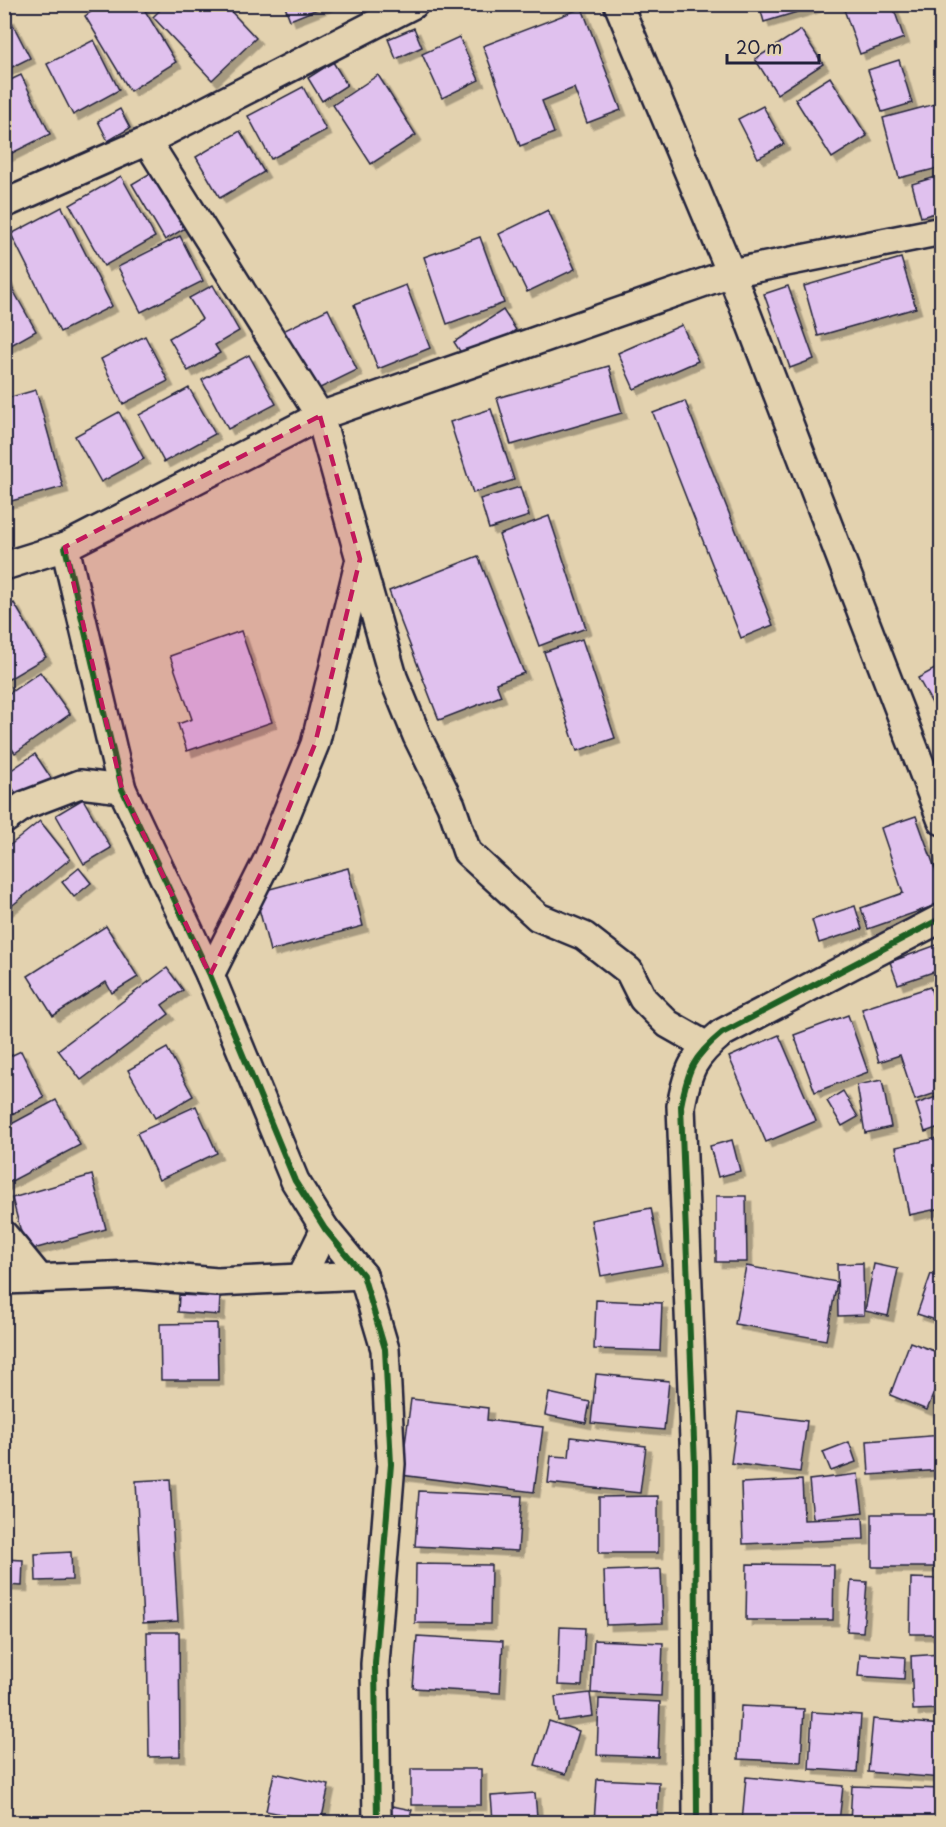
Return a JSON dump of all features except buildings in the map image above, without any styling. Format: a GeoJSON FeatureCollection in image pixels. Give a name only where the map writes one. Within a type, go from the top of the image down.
{"type":"FeatureCollection","features":[{"type":"Feature","properties":{"kind":"street"},"geometry":{"type":"LineString","coordinates":[[4,204],[147,141],[414,4]]}},
{"type":"Feature","properties":{"kind":"street"},"geometry":{"type":"LineString","coordinates":[[618,4],[731,273],[942,821]]}},
{"type":"Feature","properties":{"kind":"street"},"geometry":{"type":"LineString","coordinates":[[147,141],[321,416],[393,677],[417,736],[451,805],[467,852],[484,871],[538,916],[584,936],[630,971],[643,999],[668,1024],[698,1041],[700,1051]]}},
{"type":"Feature","properties":{"kind":"street"},"geometry":{"type":"LineString","coordinates":[[4,566],[65,547],[321,416],[731,273],[942,231]]}},
{"type":"Feature","properties":{"kind":"street"},"geometry":{"type":"LineString","coordinates":[[65,547],[122,789],[210,975],[295,1181],[325,1229],[363,1275],[385,1349],[392,1464],[375,1664],[377,1822]]}},
{"type":"Feature","properties":{"kind":"street"},"geometry":{"type":"LineString","coordinates":[[210,975],[268,859],[315,744],[360,559]]}},
{"type":"Feature","properties":{"kind":"street"},"geometry":{"type":"LineString","coordinates":[[4,820],[26,805],[80,784],[122,789]]}},
{"type":"Feature","properties":{"kind":"street"},"geometry":{"type":"LineString","coordinates":[[697,1822],[695,1466],[681,1106],[686,1078],[700,1051],[722,1033],[942,918]]}},
{"type":"Feature","properties":{"kind":"street"},"geometry":{"type":"LineString","coordinates":[[302,1278],[325,1229]]}},
{"type":"Feature","properties":{"kind":"street"},"geometry":{"type":"LineString","coordinates":[[4,1235],[40,1280]]}},
{"type":"Feature","properties":{"kind":"street"},"geometry":{"type":"LineString","coordinates":[[4,1280],[135,1275],[217,1282],[363,1275]]}},
{"type":"Feature","properties":{"kind":"highlighted area"},"geometry":{"type":"Polygon","coordinates":[[[320,416],[360,559],[315,744],[268,859],[210,975],[122,789],[65,547],[320,416]]]}},
{"type":"Feature","properties":{"kind":"cycle path"},"geometry":{"type":"LineString","coordinates":[[65,547],[122,789],[210,975],[295,1181],[325,1229],[363,1275],[385,1349],[391,1464],[375,1664],[377,1822]]}},
{"type":"Feature","properties":{"kind":"cycle path"},"geometry":{"type":"LineString","coordinates":[[697,1822],[695,1466],[681,1106],[686,1082],[698,1057],[722,1033],[942,918]]}}]}
